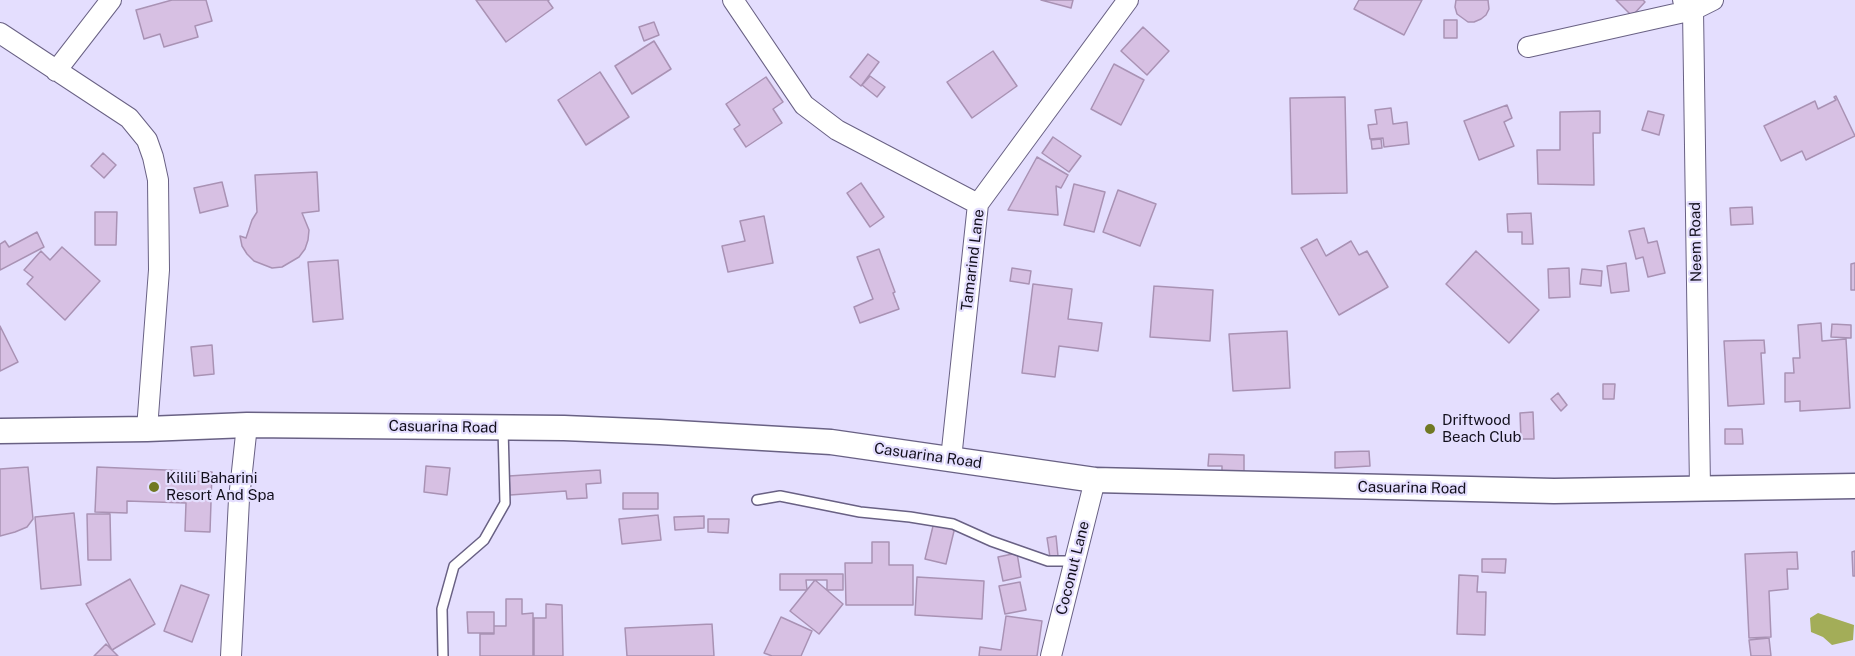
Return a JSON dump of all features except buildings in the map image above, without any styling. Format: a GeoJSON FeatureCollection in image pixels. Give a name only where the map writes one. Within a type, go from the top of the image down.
{"type":"FeatureCollection","features":[{"type":"Feature","properties":{"kind":"street"},"geometry":{"type":"LineString","coordinates":[[56,71],[111,0]]}},
{"type":"Feature","properties":{"kind":"street"},"geometry":{"type":"LineString","coordinates":[[733,0],[804,105],[837,130],[978,204]]}},
{"type":"Feature","properties":{"kind":"street","name":"Tamarind Lane"},"geometry":{"type":"LineString","coordinates":[[951,459],[978,204],[1128,0]]}},
{"type":"Feature","properties":{"kind":"street"},"geometry":{"type":"LineString","coordinates":[[1527,47],[1713,0]]}},
{"type":"Feature","properties":{"kind":"street","name":"Neem Road"},"geometry":{"type":"LineString","coordinates":[[1688,5],[1700,488]]}},
{"type":"Feature","properties":{"kind":"street"},"geometry":{"type":"LineString","coordinates":[[0,33],[129,118],[147,140],[158,180],[159,270],[147,429]]}},
{"type":"Feature","properties":{"kind":"street"},"geometry":{"type":"LineString","coordinates":[[231,656],[239,499],[247,424]]}},
{"type":"Feature","properties":{"kind":"street","name":"Casuarina Road"},"geometry":{"type":"LineString","coordinates":[[0,431],[147,429],[247,424],[660,432],[831,442],[1095,480],[1554,491],[1855,486]]}},
{"type":"Feature","properties":{"kind":"street","name":"Coconut Lane"},"geometry":{"type":"LineString","coordinates":[[1051,656],[1095,480]]}},
{"type":"Feature","properties":{"kind":"lane"},"geometry":{"type":"LineString","coordinates":[[443,656],[442,609],[454,566],[484,540],[505,503],[503,428]]}},
{"type":"Feature","properties":{"kind":"lane"},"geometry":{"type":"LineString","coordinates":[[758,500],[780,496],[860,512],[953,524],[991,541],[1048,561],[1074,561]]}},
{"type":"Feature","properties":{"kind":"shaded area"},"geometry":{"type":"Polygon","coordinates":[[[1818,613],[1854,625],[1853,640],[1832,645],[1823,637],[1811,632],[1810,618],[1818,613]]]}},
{"type":"Feature","properties":{"kind":"place","name":"Driftwood Beach Club"},"geometry":{"type":"Point","coordinates":[1430,429]}},
{"type":"Feature","properties":{"kind":"place","name":"Kilili Baharini Resort And Spa"},"geometry":{"type":"Point","coordinates":[154,487]}}]}
